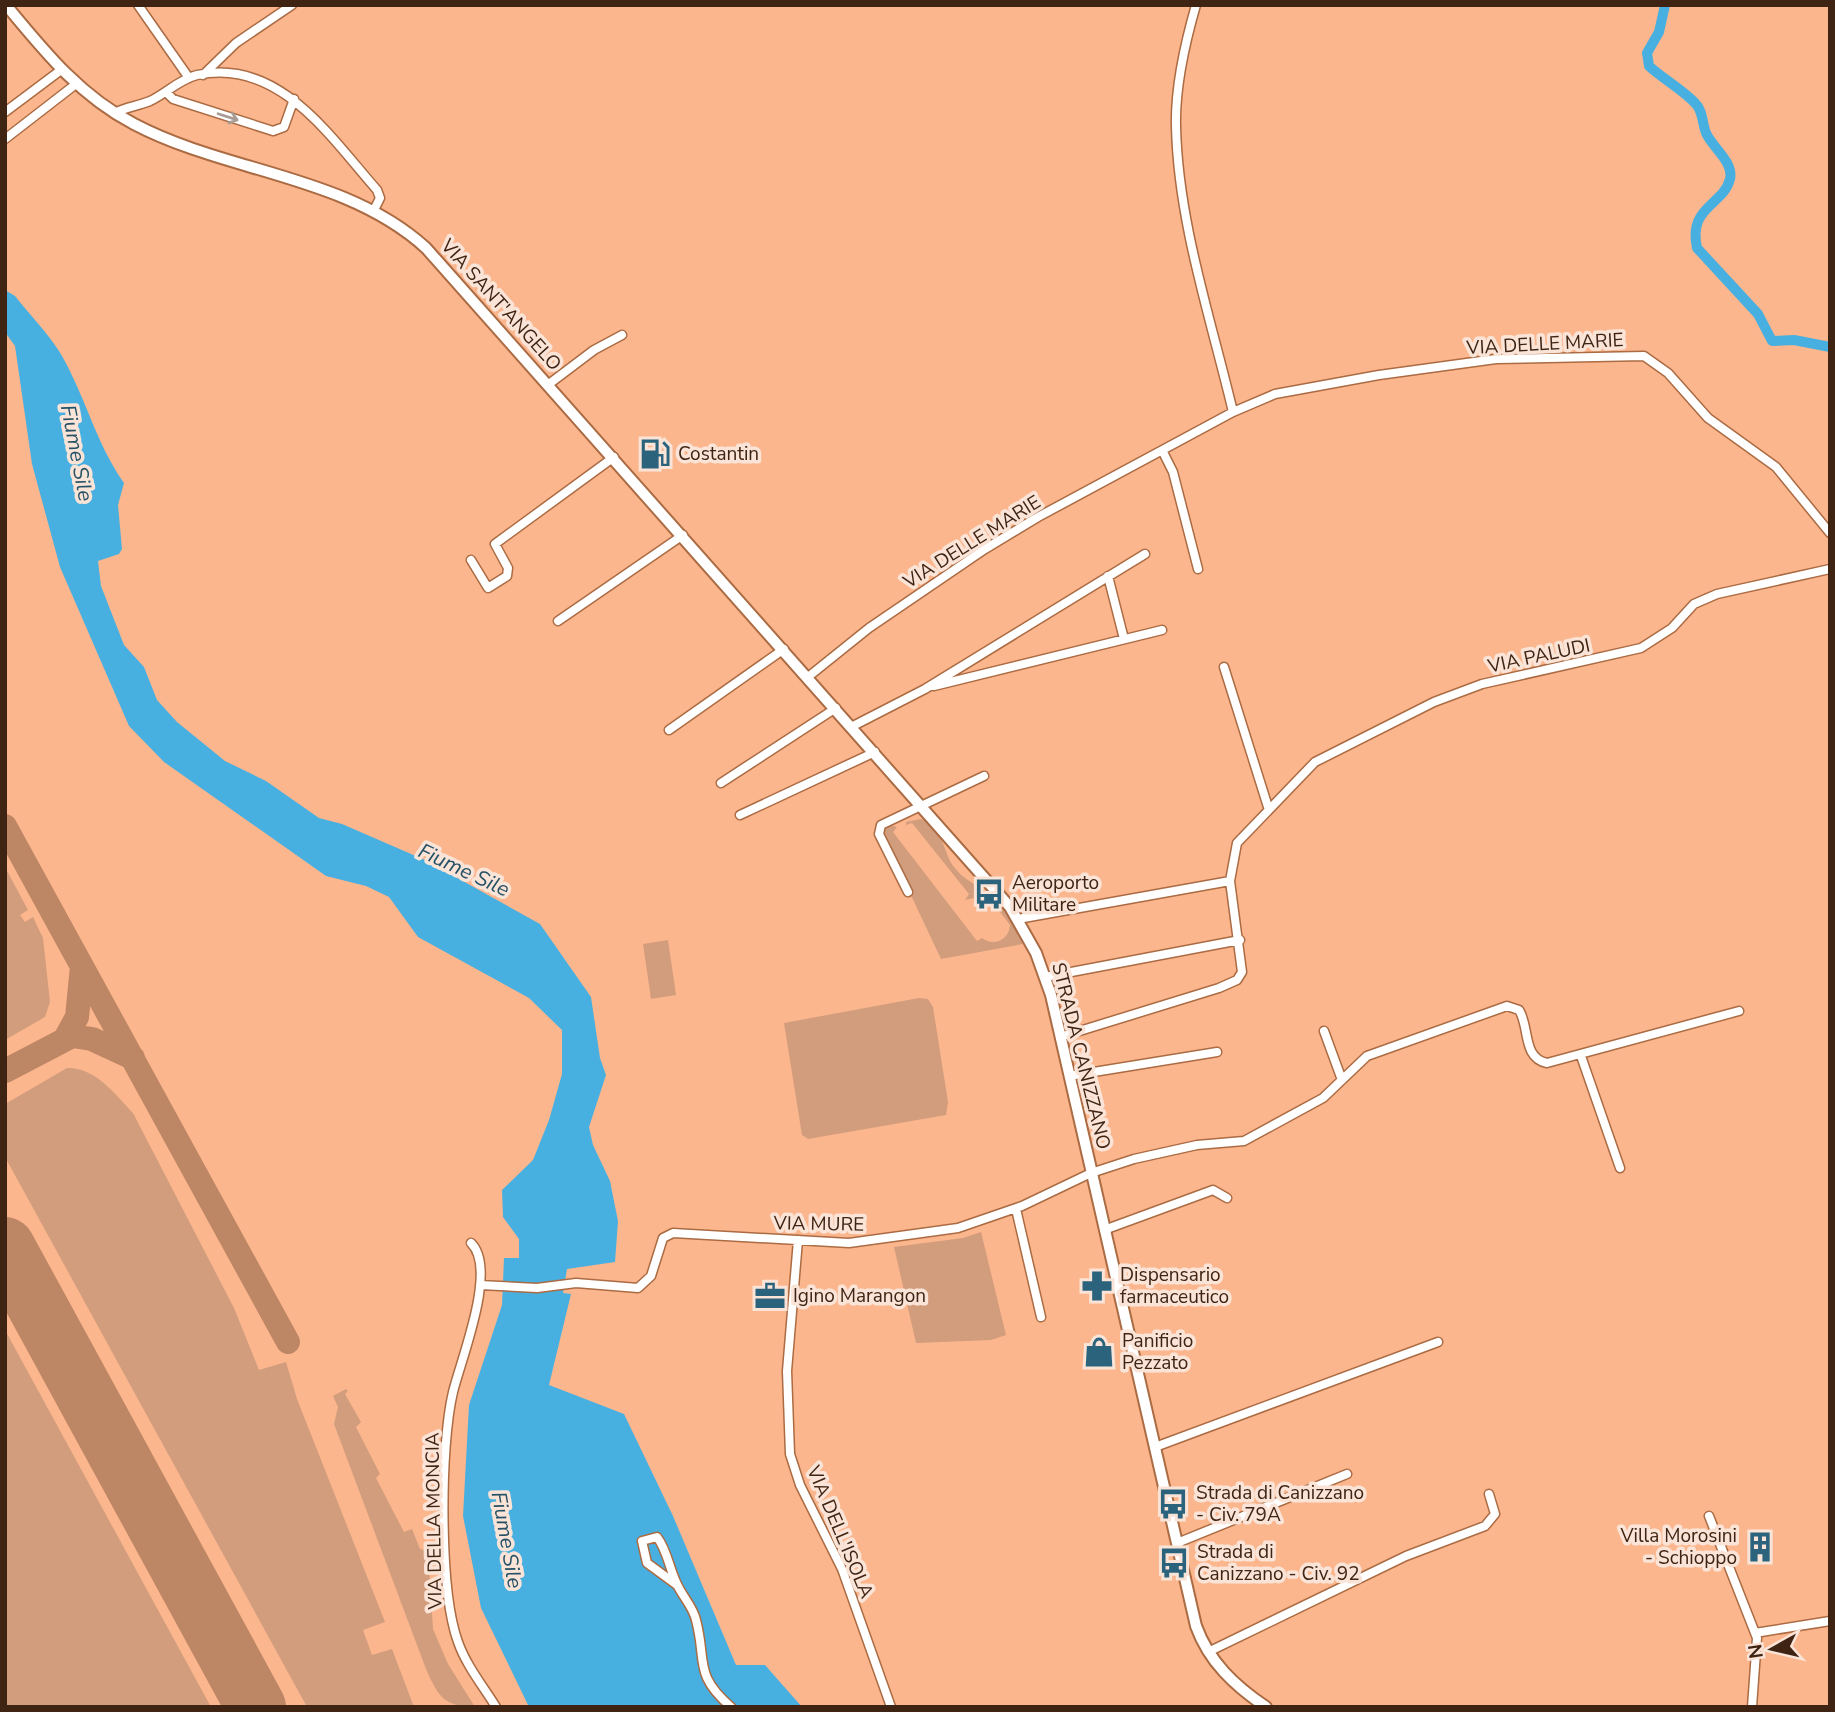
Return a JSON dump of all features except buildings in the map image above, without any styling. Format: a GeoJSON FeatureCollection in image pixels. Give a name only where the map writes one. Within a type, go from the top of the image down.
{"type":"FeatureCollection","features":[{"type":"Feature","properties":{"kind":"street","name":"VIA SANT'ANGELO"},"geometry":{"type":"LineString","coordinates":[[6,5],[61,71],[114,113],[170,141],[374,210],[426,248],[808,677]]}},
{"type":"Feature","properties":{"kind":"street"},"geometry":{"type":"LineString","coordinates":[[138,5],[189,78]]}},
{"type":"Feature","properties":{"kind":"street"},"geometry":{"type":"LineString","coordinates":[[203,75],[236,43],[292,5]]}},
{"type":"Feature","properties":{"kind":"street"},"geometry":{"type":"LineString","coordinates":[[1196,5],[1181,70],[1176,125],[1184,207],[1233,412]]}},
{"type":"Feature","properties":{"kind":"street"},"geometry":{"type":"LineString","coordinates":[[5,112],[61,71]]}},
{"type":"Feature","properties":{"kind":"street"},"geometry":{"type":"LineString","coordinates":[[114,113],[166,92],[189,78],[203,75],[253,79],[294,99],[377,190],[380,198],[374,210]]}},
{"type":"Feature","properties":{"kind":"street"},"geometry":{"type":"LineString","coordinates":[[5,139],[76,85]]}},
{"type":"Feature","properties":{"kind":"street"},"geometry":{"type":"LineString","coordinates":[[166,92],[173,99],[273,131],[284,127],[294,99]]}},
{"type":"Feature","properties":{"kind":"street"},"geometry":{"type":"LineString","coordinates":[[549,384],[594,350],[622,335]]}},
{"type":"Feature","properties":{"kind":"street","name":"VIA DELLE MARIE"},"geometry":{"type":"LineString","coordinates":[[808,677],[869,628],[985,549],[1038,517],[1233,412],[1275,394],[1483,360],[1644,356],[1668,373],[1708,418],[1776,467],[1830,533]]}},
{"type":"Feature","properties":{"kind":"street"},"geometry":{"type":"LineString","coordinates":[[1163,452],[1173,472],[1198,569]]}},
{"type":"Feature","properties":{"kind":"street"},"geometry":{"type":"LineString","coordinates":[[471,560],[488,588],[506,576],[508,568],[495,544],[614,457]]}},
{"type":"Feature","properties":{"kind":"street"},"geometry":{"type":"LineString","coordinates":[[558,621],[683,535]]}},
{"type":"Feature","properties":{"kind":"street"},"geometry":{"type":"LineString","coordinates":[[853,726],[925,689],[1145,554]]}},
{"type":"Feature","properties":{"kind":"street","name":"VIA PALUDI"},"geometry":{"type":"LineString","coordinates":[[1060,1037],[1232,983],[1242,972],[1240,940],[1230,881],[1237,843],[1315,762],[1434,702],[1482,684],[1640,648],[1672,628],[1694,604],[1717,594],[1830,569]]}},
{"type":"Feature","properties":{"kind":"street"},"geometry":{"type":"LineString","coordinates":[[1108,576],[1124,639]]}},
{"type":"Feature","properties":{"kind":"street"},"geometry":{"type":"LineString","coordinates":[[925,689],[1163,630]]}},
{"type":"Feature","properties":{"kind":"street"},"geometry":{"type":"LineString","coordinates":[[669,730],[784,649]]}},
{"type":"Feature","properties":{"kind":"street"},"geometry":{"type":"LineString","coordinates":[[1224,667],[1261,792],[1269,807]]}},
{"type":"Feature","properties":{"kind":"street","name":"STRADA CANIZZANO"},"geometry":{"type":"LineString","coordinates":[[808,677],[921,804],[1018,919],[1045,977],[1196,1626],[1208,1652],[1229,1677],[1266,1707]]}},
{"type":"Feature","properties":{"kind":"street"},"geometry":{"type":"LineString","coordinates":[[721,783],[836,708]]}},
{"type":"Feature","properties":{"kind":"street"},"geometry":{"type":"LineString","coordinates":[[740,815],[875,752]]}},
{"type":"Feature","properties":{"kind":"street"},"geometry":{"type":"LineString","coordinates":[[908,892],[879,828],[921,804],[984,776]]}},
{"type":"Feature","properties":{"kind":"street"},"geometry":{"type":"LineString","coordinates":[[1018,919],[1230,881]]}},
{"type":"Feature","properties":{"kind":"street"},"geometry":{"type":"LineString","coordinates":[[1045,977],[1240,940]]}},
{"type":"Feature","properties":{"kind":"street","name":"VIA MURE"},"geometry":{"type":"LineString","coordinates":[[480,1285],[541,1288],[570,1284],[642,1287],[650,1276],[661,1241],[669,1234],[849,1243],[958,1228],[1016,1209],[1091,1173],[1197,1145],[1244,1141],[1323,1098],[1373,1054],[1507,1006],[1515,1007],[1522,1014],[1531,1053],[1537,1060],[1552,1063],[1581,1056]]}},
{"type":"Feature","properties":{"kind":"street"},"geometry":{"type":"LineString","coordinates":[[1620,1168],[1581,1056],[1739,1011]]}},
{"type":"Feature","properties":{"kind":"street"},"geometry":{"type":"LineString","coordinates":[[1324,1031],[1342,1080]]}},
{"type":"Feature","properties":{"kind":"street"},"geometry":{"type":"LineString","coordinates":[[1069,1076],[1217,1052]]}},
{"type":"Feature","properties":{"kind":"street"},"geometry":{"type":"LineString","coordinates":[[1104,1230],[1213,1190],[1227,1198]]}},
{"type":"Feature","properties":{"kind":"street"},"geometry":{"type":"LineString","coordinates":[[1016,1209],[1041,1317]]}},
{"type":"Feature","properties":{"kind":"street","name":"VIA DELL'ISOLA"},"geometry":{"type":"LineString","coordinates":[[798,1240],[787,1371],[790,1454],[800,1485],[842,1569],[891,1707]]}},
{"type":"Feature","properties":{"kind":"street","name":"VIA DELLA MONCIA"},"geometry":{"type":"LineString","coordinates":[[471,1243],[480,1257],[480,1285],[446,1427],[446,1528],[453,1628],[464,1654],[496,1707]]}},
{"type":"Feature","properties":{"kind":"street"},"geometry":{"type":"LineString","coordinates":[[1156,1447],[1438,1342]]}},
{"type":"Feature","properties":{"kind":"street"},"geometry":{"type":"LineString","coordinates":[[1177,1543],[1347,1474]]}},
{"type":"Feature","properties":{"kind":"street"},"geometry":{"type":"LineString","coordinates":[[1208,1652],[1406,1556],[1485,1527],[1495,1514],[1489,1494]]}},
{"type":"Feature","properties":{"kind":"street"},"geometry":{"type":"LineString","coordinates":[[1709,1516],[1755,1633],[1752,1707]]}},
{"type":"Feature","properties":{"kind":"street"},"geometry":{"type":"LineString","coordinates":[[677,1585],[647,1563],[642,1541],[657,1537],[663,1546],[677,1585],[695,1616],[701,1666],[709,1685],[731,1707]]}},
{"type":"Feature","properties":{"kind":"street"},"geometry":{"type":"LineString","coordinates":[[1755,1633],[1830,1621]]}},
{"type":"Feature","properties":{"kind":"shaded area"},"geometry":{"type":"Polygon","coordinates":[[[921,819],[934,827],[954,867],[1001,906],[1023,944],[941,959],[883,836],[884,829],[890,825],[897,827],[893,832],[977,941],[982,938],[996,942],[1007,935],[1010,925],[987,895],[965,900],[969,894],[912,823],[906,825],[906,822],[921,819]]]}},
{"type":"Feature","properties":{"kind":"shaded area"},"geometry":{"type":"Polygon","coordinates":[[[5,867],[28,910],[20,915],[25,922],[33,917],[43,938],[50,1002],[45,1017],[5,1040],[5,867]]]}},
{"type":"Feature","properties":{"kind":"shaded area"},"geometry":{"type":"Polygon","coordinates":[[[668,940],[676,995],[651,999],[643,944],[668,940]]]}},
{"type":"Feature","properties":{"kind":"shaded area"},"geometry":{"type":"Polygon","coordinates":[[[919,998],[928,999],[933,1007],[948,1102],[946,1115],[808,1139],[802,1135],[784,1023],[919,998]]]}},
{"type":"Feature","properties":{"kind":"shaded area"},"geometry":{"type":"Polygon","coordinates":[[[67,1068],[87,1072],[95,1077],[112,1090],[133,1113],[234,1308],[259,1370],[286,1362],[297,1399],[385,1622],[363,1630],[372,1655],[392,1649],[414,1707],[307,1707],[5,1157],[5,1104],[67,1068]]]}},
{"type":"Feature","properties":{"kind":"shaded area"},"geometry":{"type":"Polygon","coordinates":[[[981,1232],[1006,1335],[991,1340],[916,1343],[894,1247],[963,1238],[981,1232]]]}},
{"type":"Feature","properties":{"kind":"shaded area"},"geometry":{"type":"Polygon","coordinates":[[[5,1330],[211,1707],[5,1707],[5,1330]]]}},
{"type":"Feature","properties":{"kind":"shaded area"},"geometry":{"type":"Polygon","coordinates":[[[346,1389],[348,1391],[345,1394],[361,1422],[356,1427],[380,1474],[376,1478],[404,1532],[412,1529],[420,1549],[428,1551],[433,1629],[448,1664],[475,1707],[456,1705],[443,1698],[426,1669],[334,1424],[338,1407],[333,1396],[346,1389]]]}},
{"type":"Feature","properties":{"kind":"water","name":"Fiume Sile"},"geometry":{"type":"Polygon","coordinates":[[[5,290],[15,296],[59,351],[105,451],[124,483],[118,505],[122,549],[119,554],[98,561],[101,586],[124,645],[144,667],[157,700],[177,722],[225,761],[266,781],[319,818],[342,824],[425,860],[540,924],[591,997],[600,1058],[606,1075],[589,1127],[593,1145],[610,1181],[618,1221],[615,1262],[567,1269],[563,1293],[571,1294],[549,1385],[624,1414],[673,1516],[736,1665],[765,1665],[802,1707],[529,1707],[481,1608],[463,1516],[469,1405],[502,1305],[504,1258],[519,1258],[519,1239],[503,1217],[502,1190],[533,1160],[549,1120],[562,1074],[562,1030],[529,998],[418,937],[389,897],[366,886],[326,876],[164,762],[129,726],[60,567],[32,464],[15,346],[5,332],[5,290]]]}},
{"type":"Feature","properties":{"kind":"waterway"},"geometry":{"type":"LineString","coordinates":[[1665,5],[1659,32],[1647,53],[1649,66],[1698,106],[1706,133],[1726,161],[1730,173],[1726,188],[1697,223],[1697,248],[1758,314],[1772,341],[1794,340],[1830,347]]}},
{"type":"Feature","properties":{"kind":"taxiway"},"geometry":{"type":"LineString","coordinates":[[5,826],[288,1342]]}},
{"type":"Feature","properties":{"kind":"taxiway"},"geometry":{"type":"LineString","coordinates":[[66,1037],[77,1017],[82,967]]}},
{"type":"Feature","properties":{"kind":"taxiway"},"geometry":{"type":"LineString","coordinates":[[5,1071],[72,1036],[92,1039],[133,1058]]}},
{"type":"Feature","properties":{"kind":"runway"},"geometry":{"type":"LineString","coordinates":[[5,1247],[256,1707]]}},
{"type":"Feature","properties":{"kind":"place","name":"Costantin"},"geometry":{"type":"Point","coordinates":[655,454]}},
{"type":"Feature","properties":{"kind":"place","name":"Aeroporto Militare"},"geometry":{"type":"Point","coordinates":[989,894]}},
{"type":"Feature","properties":{"kind":"place","name":"Dispensario farmaceutico"},"geometry":{"type":"Point","coordinates":[1097,1286]}},
{"type":"Feature","properties":{"kind":"place","name":"Igino Marangon"},"geometry":{"type":"Point","coordinates":[770,1296]}},
{"type":"Feature","properties":{"kind":"place","name":"Panificio Pezzato"},"geometry":{"type":"Point","coordinates":[1099,1352]}},
{"type":"Feature","properties":{"kind":"place","name":"Strada di Canizzano - Civ. 79A"},"geometry":{"type":"Point","coordinates":[1173,1504]}},
{"type":"Feature","properties":{"kind":"place","name":"Villa Morosini - Schioppo"},"geometry":{"type":"Point","coordinates":[1760,1547]}},
{"type":"Feature","properties":{"kind":"place","name":"Strada di Canizzano - Civ. 92"},"geometry":{"type":"Point","coordinates":[1174,1563]}}]}
